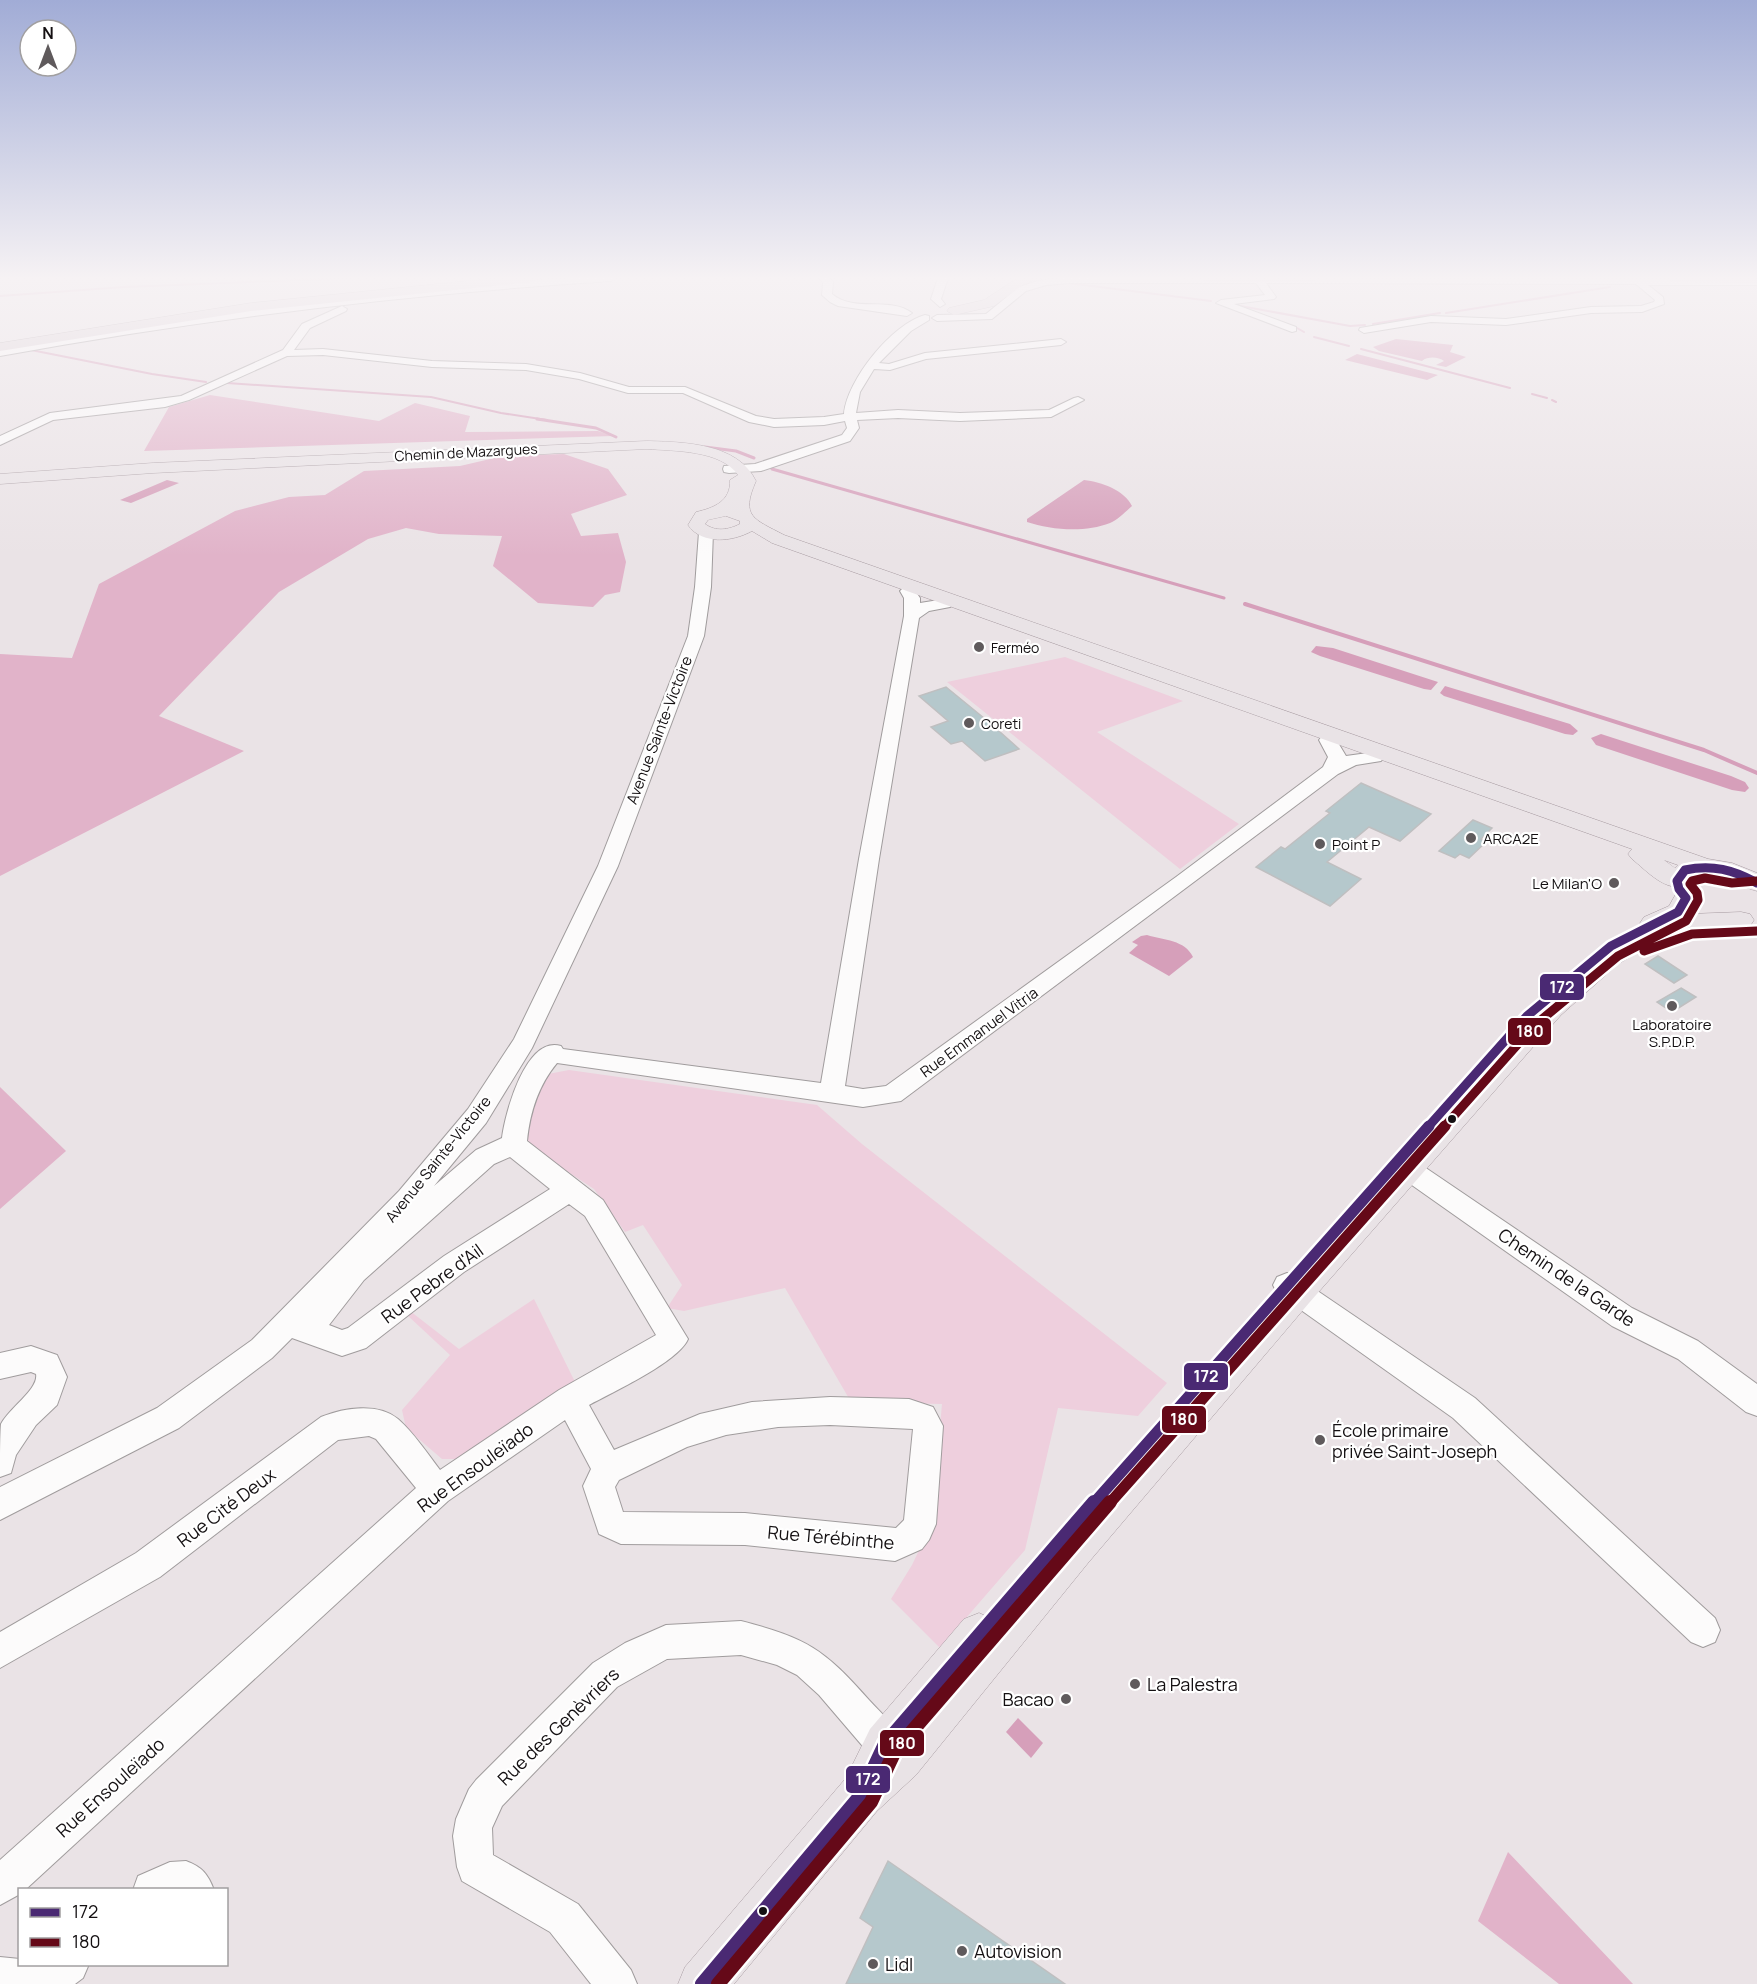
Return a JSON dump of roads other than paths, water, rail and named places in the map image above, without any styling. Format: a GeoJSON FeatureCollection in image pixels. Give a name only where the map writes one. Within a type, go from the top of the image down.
{"type":"FeatureCollection","features":[{"type":"Feature","properties":{"kind":"main road","name":"Chemin de Mazargues"},"geometry":{"type":"LineString","coordinates":[[0,479],[599,447],[675,450],[703,456],[736,468]]}},
{"type":"Feature","properties":{"kind":"main road"},"geometry":{"type":"LineString","coordinates":[[736,468],[740,483],[737,491],[728,505],[717,512],[702,516],[696,522],[698,528],[790,549],[1635,851],[1657,863],[1702,909],[1721,917],[1752,920]]}},
{"type":"Feature","properties":{"kind":"main road"},"geometry":{"type":"LineString","coordinates":[[719,533],[744,529],[745,518],[740,499],[748,481],[736,468]]}},
{"type":"Feature","properties":{"kind":"main road"},"geometry":{"type":"LineString","coordinates":[[717,512],[745,518],[778,538],[879,575],[1705,866],[1732,871],[1757,869]]}},
{"type":"Feature","properties":{"kind":"main road"},"geometry":{"type":"LineString","coordinates":[[702,1984],[861,1795],[900,1759],[1292,1289],[1533,1010],[1611,946],[1678,912],[1682,889],[1680,874],[1685,870],[1705,866]]}},
{"type":"Feature","properties":{"kind":"main road"},"geometry":{"type":"LineString","coordinates":[[1732,871],[1757,883]]}},
{"type":"Feature","properties":{"kind":"main road"},"geometry":{"type":"LineString","coordinates":[[861,1795],[885,1744],[1075,1522],[1292,1289],[1408,1169],[1551,1008],[1609,958],[1646,936],[1670,927],[1712,920],[1752,920]]}},
{"type":"Feature","properties":{"kind":"street"},"geometry":{"type":"LineString","coordinates":[[11,423],[177,401],[245,371]]}},
{"type":"Feature","properties":{"kind":"street"},"geometry":{"type":"LineString","coordinates":[[547,371],[580,376],[628,390],[685,390],[764,422],[824,421],[902,414],[970,417],[1052,413],[1078,400]]}},
{"type":"Feature","properties":{"kind":"street"},"geometry":{"type":"LineString","coordinates":[[736,468],[818,448],[840,441],[851,434],[853,428],[849,417],[854,398],[867,371]]}},
{"type":"Feature","properties":{"kind":"street"},"geometry":{"type":"LineString","coordinates":[[0,441],[46,418]]}},
{"type":"Feature","properties":{"kind":"street","name":"Avenue Sainte-Victoire"},"geometry":{"type":"LineString","coordinates":[[0,1504],[168,1418],[262,1349],[297,1327],[477,1116],[541,1054],[608,866],[696,636],[706,550],[719,533]]}},
{"type":"Feature","properties":{"kind":"street"},"geometry":{"type":"LineString","coordinates":[[832,1093],[869,859],[912,616],[912,598],[908,591]]}},
{"type":"Feature","properties":{"kind":"street"},"geometry":{"type":"LineString","coordinates":[[912,616],[928,606],[945,604]]}},
{"type":"Feature","properties":{"kind":"street"},"geometry":{"type":"LineString","coordinates":[[1328,740],[1337,757],[1331,770]]}},
{"type":"Feature","properties":{"kind":"street","name":"Rue Emmanuel Vitria"},"geometry":{"type":"LineString","coordinates":[[541,1054],[863,1098],[892,1095],[1183,882],[1331,770],[1352,760],[1375,757]]}},
{"type":"Feature","properties":{"kind":"street"},"geometry":{"type":"LineString","coordinates":[[297,1327],[354,1272],[485,1157],[514,1144],[517,1119],[541,1054]]}},
{"type":"Feature","properties":{"kind":"street","name":"Rue Ensouleïado"},"geometry":{"type":"LineString","coordinates":[[0,1886],[437,1490],[570,1400],[644,1359],[674,1339],[594,1208],[524,1155],[514,1144]]}},
{"type":"Feature","properties":{"kind":"street","name":"Chemin de la Garde"},"geometry":{"type":"LineString","coordinates":[[1408,1169],[1622,1317],[1688,1350],[1757,1402]]}},
{"type":"Feature","properties":{"kind":"street","name":"Rue Pebre d'Ail"},"geometry":{"type":"LineString","coordinates":[[297,1327],[342,1342],[356,1339],[454,1264],[570,1190]]}},
{"type":"Feature","properties":{"kind":"street"},"geometry":{"type":"LineString","coordinates":[[1292,1289],[1464,1408],[1703,1630]]}},
{"type":"Feature","properties":{"kind":"street"},"geometry":{"type":"LineString","coordinates":[[0,1366],[31,1359],[47,1364],[52,1377],[46,1395],[25,1415],[1,1452],[0,1462]]}},
{"type":"Feature","properties":{"kind":"street"},"geometry":{"type":"LineString","coordinates":[[570,1400],[608,1469]]}},
{"type":"Feature","properties":{"kind":"street","name":"Rue Térébinthe"},"geometry":{"type":"LineString","coordinates":[[813,1410],[909,1413],[922,1417],[928,1426],[920,1524],[906,1542],[895,1545],[745,1529],[621,1528],[610,1523],[599,1486],[608,1469],[701,1428],[753,1415],[813,1410]]}},
{"type":"Feature","properties":{"kind":"street","name":"Rue Cité Deux"},"geometry":{"type":"LineString","coordinates":[[0,1651],[148,1566],[332,1427],[369,1422],[386,1428],[437,1490]]}},
{"type":"Feature","properties":{"kind":"street","name":"Rue des Genèvriers"},"geometry":{"type":"LineString","coordinates":[[617,1984],[564,1918],[476,1867],[470,1833],[478,1809],[489,1793],[605,1676],[637,1655],[666,1642],[741,1638],[783,1649],[809,1663],[831,1683],[885,1744]]}},
{"type":"Feature","properties":{"kind":"street"},"geometry":{"type":"LineString","coordinates":[[156,1888],[170,1881],[186,1880],[193,1888]]}},
{"type":"Feature","properties":{"kind":"street"},"geometry":{"type":"LineString","coordinates":[[0,1977],[42,1983],[57,1976],[68,1966]]}},
{"type":"Feature","properties":{"kind":"waterway"},"geometry":{"type":"LineString","coordinates":[[135,371],[206,382]]}},
{"type":"Feature","properties":{"kind":"waterway"},"geometry":{"type":"LineString","coordinates":[[1443,371],[1510,388]]}},
{"type":"Feature","properties":{"kind":"waterway"},"geometry":{"type":"LineString","coordinates":[[227,383],[431,397],[501,413],[547,420]]}},
{"type":"Feature","properties":{"kind":"waterway"},"geometry":{"type":"LineString","coordinates":[[1532,394],[1547,398]]}},
{"type":"Feature","properties":{"kind":"waterway"},"geometry":{"type":"LineString","coordinates":[[1552,400],[1556,402]]}},
{"type":"Feature","properties":{"kind":"waterway"},"geometry":{"type":"LineString","coordinates":[[537,419],[596,428],[616,437]]}},
{"type":"Feature","properties":{"kind":"waterway"},"geometry":{"type":"LineString","coordinates":[[705,447],[736,451],[754,458]]}},
{"type":"Feature","properties":{"kind":"waterway"},"geometry":{"type":"LineString","coordinates":[[772,469],[1224,598]]}},
{"type":"Feature","properties":{"kind":"waterway"},"geometry":{"type":"LineString","coordinates":[[1245,604],[1704,750],[1757,773]]}},
{"type":"Feature","properties":{"kind":"place","name":"Ferméo"},"geometry":{"type":"Point","coordinates":[979,647]}},
{"type":"Feature","properties":{"kind":"place","name":"Coreti"},"geometry":{"type":"Point","coordinates":[969,723]}},
{"type":"Feature","properties":{"kind":"place","name":"ARCA2E"},"geometry":{"type":"Point","coordinates":[1471,838]}},
{"type":"Feature","properties":{"kind":"place","name":"Point P"},"geometry":{"type":"Point","coordinates":[1320,844]}},
{"type":"Feature","properties":{"kind":"place","name":"Le Milan'O"},"geometry":{"type":"Point","coordinates":[1614,883]}},
{"type":"Feature","properties":{"kind":"place","name":"Laboratoire S.P.D.P."},"geometry":{"type":"Point","coordinates":[1672,1006]}},
{"type":"Feature","properties":{"kind":"place","name":"École primaire privée Saint-Joseph"},"geometry":{"type":"Point","coordinates":[1320,1440]}},
{"type":"Feature","properties":{"kind":"place","name":"La Palestra"},"geometry":{"type":"Point","coordinates":[1135,1684]}},
{"type":"Feature","properties":{"kind":"place","name":"Bacao"},"geometry":{"type":"Point","coordinates":[1066,1699]}},
{"type":"Feature","properties":{"kind":"place","name":"Autovision"},"geometry":{"type":"Point","coordinates":[962,1951]}},
{"type":"Feature","properties":{"kind":"place","name":"Lidl"},"geometry":{"type":"Point","coordinates":[873,1964]}}]}
